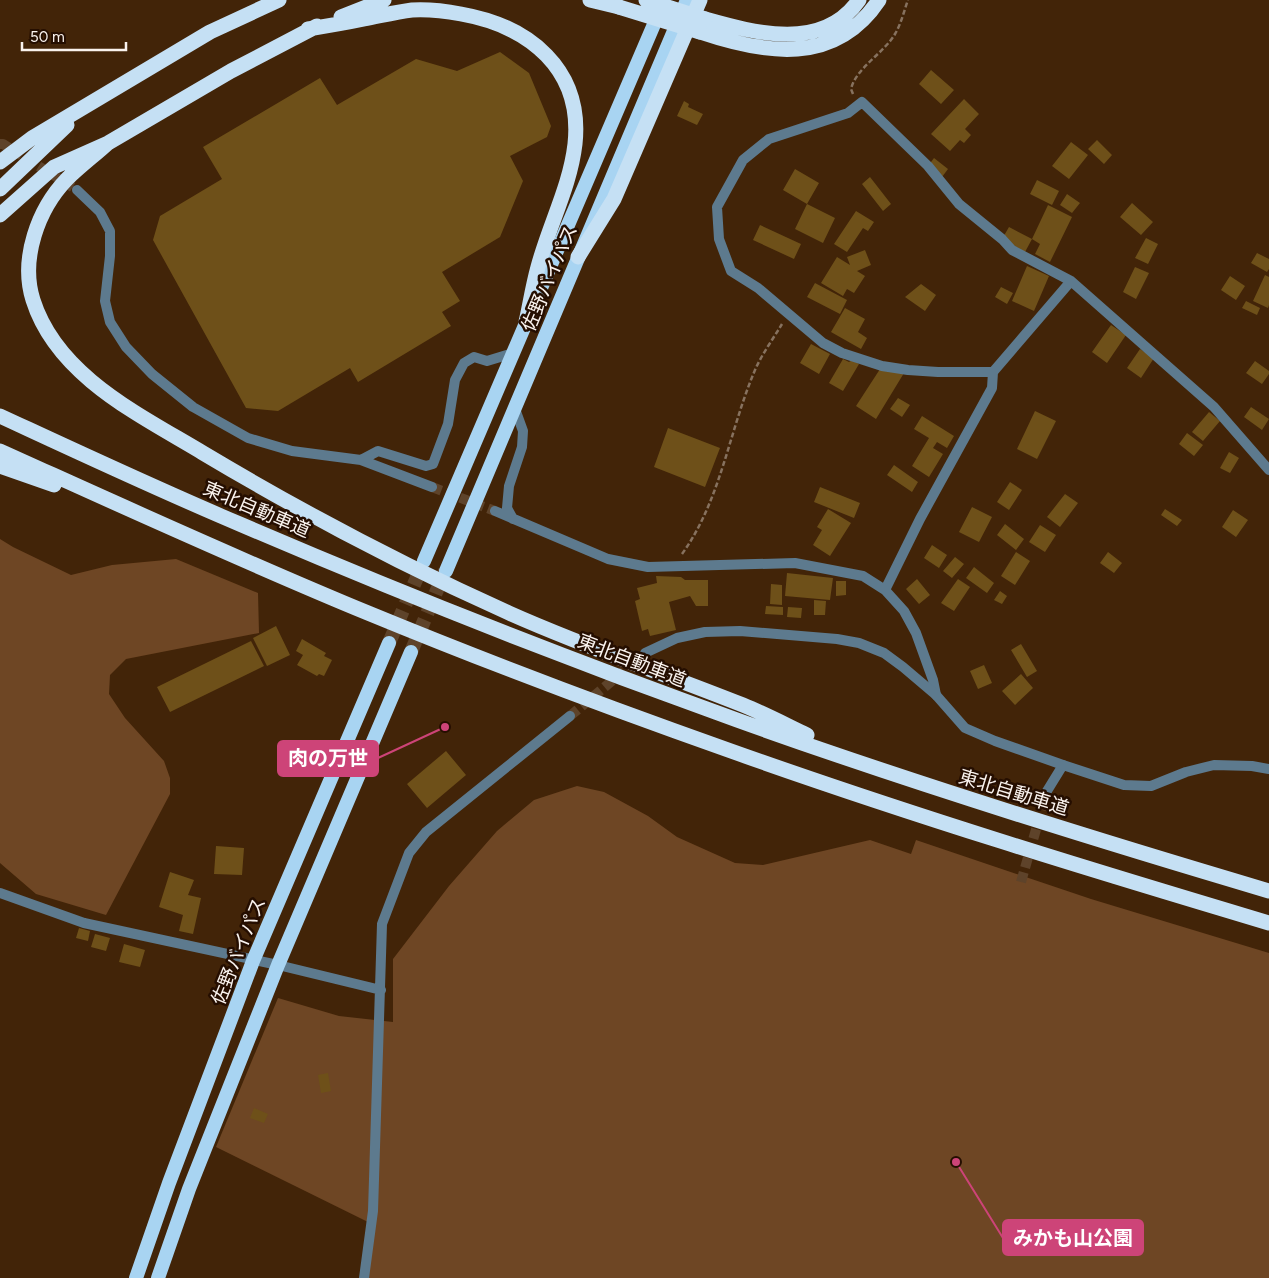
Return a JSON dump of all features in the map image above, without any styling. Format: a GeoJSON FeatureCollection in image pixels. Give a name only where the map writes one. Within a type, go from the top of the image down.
{"type":"FeatureCollection","features":[{"type":"Feature","properties":{"kind":"highway"},"geometry":{"type":"LineString","coordinates":[[0,162],[32,138],[84,109],[210,32],[279,0]]}},
{"type":"Feature","properties":{"kind":"highway"},"geometry":{"type":"LineString","coordinates":[[0,215],[54,167],[108,143],[231,71],[308,29],[384,0]]}},
{"type":"Feature","properties":{"kind":"highway"},"geometry":{"type":"LineString","coordinates":[[590,0],[702,25],[781,35],[816,30],[832,24],[844,16],[859,0]]}},
{"type":"Feature","properties":{"kind":"highway"},"geometry":{"type":"LineString","coordinates":[[646,0],[737,43],[757,47],[787,49],[819,45],[838,39],[855,28],[879,0]]}},
{"type":"Feature","properties":{"kind":"highway","name":"佐野バイパス"},"geometry":{"type":"LineString","coordinates":[[424,561],[664,0]]}},
{"type":"Feature","properties":{"kind":"highway","name":"佐野バイパス"},"geometry":{"type":"LineString","coordinates":[[446,570],[687,0]]}},
{"type":"Feature","properties":{"kind":"highway"},"geometry":{"type":"LineString","coordinates":[[578,258],[614,199],[700,0]]}},
{"type":"Feature","properties":{"kind":"highway"},"geometry":{"type":"LineString","coordinates":[[308,29],[412,10],[449,12],[487,20],[523,36],[545,53],[555,66],[563,79],[576,115],[574,145],[567,180],[538,267],[526,322]]}},
{"type":"Feature","properties":{"kind":"highway"},"geometry":{"type":"LineString","coordinates":[[0,189],[84,109]]}},
{"type":"Feature","properties":{"kind":"highway"},"geometry":{"type":"LineString","coordinates":[[108,143],[67,179],[51,200],[38,224],[31,247],[30,273],[32,298],[43,324],[54,344],[71,364],[92,382],[124,405],[227,468],[405,564],[518,617],[638,666],[745,706],[875,768]]}},
{"type":"Feature","properties":{"kind":"highway","name":"東北自動車道"},"geometry":{"type":"LineString","coordinates":[[0,416],[242,525],[428,602],[629,681],[875,768],[1017,814],[1269,891]]}},
{"type":"Feature","properties":{"kind":"highway"},"geometry":{"type":"LineString","coordinates":[[0,451],[134,512],[369,614],[584,697],[914,814],[1269,923]]}},
{"type":"Feature","properties":{"kind":"highway"},"geometry":{"type":"LineString","coordinates":[[0,466],[134,512]]}},
{"type":"Feature","properties":{"kind":"highway","name":"佐野バイパス"},"geometry":{"type":"LineString","coordinates":[[136,1278],[169,1183],[253,961],[389,643]]}},
{"type":"Feature","properties":{"kind":"highway"},"geometry":{"type":"LineString","coordinates":[[158,1278],[189,1189],[278,965],[411,652]]}},
{"type":"Feature","properties":{"kind":"street"},"geometry":{"type":"LineString","coordinates":[[993,372],[938,372],[882,366],[842,353],[823,343],[758,288],[731,271],[719,239],[717,207],[743,160],[769,139],[848,113],[862,102],[928,166],[959,204],[1002,239],[1012,250],[1071,281],[1214,407],[1269,470]]}},
{"type":"Feature","properties":{"kind":"street"},"geometry":{"type":"LineString","coordinates":[[77,190],[100,212],[110,231],[110,256],[104,300],[110,322],[126,347],[152,374],[193,407],[248,438],[292,451],[361,460],[432,488]]}},
{"type":"Feature","properties":{"kind":"street"},"geometry":{"type":"LineString","coordinates":[[885,590],[920,519],[992,388],[993,372],[1071,281]]}},
{"type":"Feature","properties":{"kind":"street"},"geometry":{"type":"LineString","coordinates":[[361,460],[378,451],[426,466],[433,464],[448,424],[455,380],[464,363],[474,357],[486,361],[513,353]]}},
{"type":"Feature","properties":{"kind":"street"},"geometry":{"type":"LineString","coordinates":[[513,519],[507,508],[509,486],[522,447],[524,431],[514,406]]}},
{"type":"Feature","properties":{"kind":"street"},"geometry":{"type":"LineString","coordinates":[[495,511],[608,559],[648,567],[795,564],[863,576],[885,590],[904,611],[916,633],[933,680],[936,695]]}},
{"type":"Feature","properties":{"kind":"street"},"geometry":{"type":"LineString","coordinates":[[645,653],[677,638],[705,632],[740,631],[837,639],[859,643],[884,653],[936,695],[965,728],[1063,765],[1124,785],[1150,786],[1186,772],[1214,765],[1252,766],[1269,769]]}},
{"type":"Feature","properties":{"kind":"street"},"geometry":{"type":"LineString","coordinates":[[364,1278],[373,1211],[382,924],[409,853],[426,832],[570,716]]}},
{"type":"Feature","properties":{"kind":"street"},"geometry":{"type":"LineString","coordinates":[[1047,791],[1063,765]]}},
{"type":"Feature","properties":{"kind":"street"},"geometry":{"type":"LineString","coordinates":[[0,893],[84,923],[278,965],[381,990]]}},
{"type":"Feature","properties":{"kind":"path"},"geometry":{"type":"LineString","coordinates":[[862,102],[854,95],[851,89],[853,80],[895,34],[908,0]]}},
{"type":"Feature","properties":{"kind":"path"},"geometry":{"type":"LineString","coordinates":[[672,567],[698,529],[713,496],[740,410],[756,368],[789,314]]}},
{"type":"Feature","properties":{"kind":"shaded area"},"geometry":{"type":"Polygon","coordinates":[[[0,539],[71,575],[112,565],[176,559],[258,593],[259,633],[126,659],[110,675],[109,694],[125,718],[164,761],[170,778],[170,794],[106,915],[36,894],[0,863],[0,539]]]}},
{"type":"Feature","properties":{"kind":"shaded area"},"geometry":{"type":"Polygon","coordinates":[[[577,786],[604,792],[648,816],[677,837],[735,863],[763,865],[870,840],[911,854],[916,840],[1091,899],[1269,953],[1269,1278],[369,1278],[368,1222],[216,1147],[278,998],[339,1016],[393,1022],[393,959],[449,886],[497,831],[534,800],[577,786]]]}},
{"type":"Feature","properties":{"kind":"building"},"geometry":{"type":"Polygon","coordinates":[[[500,52],[529,73],[551,126],[547,137],[510,156],[523,181],[500,237],[442,272],[460,301],[442,312],[451,326],[358,382],[350,368],[278,411],[246,408],[153,240],[160,216],[222,179],[203,147],[320,78],[337,105],[416,59],[457,71],[500,52]]]}},
{"type":"Feature","properties":{"kind":"building"},"geometry":{"type":"Polygon","coordinates":[[[931,70],[954,90],[941,104],[919,84],[931,70]]]}},
{"type":"Feature","properties":{"kind":"building"},"geometry":{"type":"Polygon","coordinates":[[[964,99],[979,114],[965,129],[971,135],[964,143],[960,140],[950,151],[931,134],[964,99]]]}},
{"type":"Feature","properties":{"kind":"building"},"geometry":{"type":"Polygon","coordinates":[[[684,101],[689,104],[688,107],[703,114],[697,125],[677,116],[684,101]]]}},
{"type":"Feature","properties":{"kind":"building"},"geometry":{"type":"Polygon","coordinates":[[[1097,140],[1112,155],[1104,164],[1088,149],[1097,140]]]}},
{"type":"Feature","properties":{"kind":"building"},"geometry":{"type":"Polygon","coordinates":[[[1071,142],[1088,155],[1069,179],[1052,166],[1071,142]]]}},
{"type":"Feature","properties":{"kind":"building"},"geometry":{"type":"Polygon","coordinates":[[[934,158],[948,169],[942,177],[928,166],[934,158]]]}},
{"type":"Feature","properties":{"kind":"building"},"geometry":{"type":"Polygon","coordinates":[[[795,169],[819,183],[807,204],[783,190],[795,169]]]}},
{"type":"Feature","properties":{"kind":"building"},"geometry":{"type":"Polygon","coordinates":[[[870,177],[891,204],[883,211],[862,184],[870,177]]]}},
{"type":"Feature","properties":{"kind":"building"},"geometry":{"type":"Polygon","coordinates":[[[1037,180],[1059,191],[1052,205],[1030,194],[1037,180]]]}},
{"type":"Feature","properties":{"kind":"building"},"geometry":{"type":"Polygon","coordinates":[[[1067,194],[1080,203],[1072,213],[1060,205],[1067,194]]]}},
{"type":"Feature","properties":{"kind":"building"},"geometry":{"type":"Polygon","coordinates":[[[1132,203],[1153,222],[1141,235],[1120,217],[1132,203]]]}},
{"type":"Feature","properties":{"kind":"building"},"geometry":{"type":"Polygon","coordinates":[[[807,204],[835,218],[823,243],[795,229],[807,204]]]}},
{"type":"Feature","properties":{"kind":"building"},"geometry":{"type":"Polygon","coordinates":[[[1048,205],[1072,217],[1050,262],[1035,254],[1040,244],[1032,239],[1048,205]]]}},
{"type":"Feature","properties":{"kind":"building"},"geometry":{"type":"Polygon","coordinates":[[[856,211],[874,222],[868,231],[863,228],[847,252],[834,244],[856,211]]]}},
{"type":"Feature","properties":{"kind":"building"},"geometry":{"type":"Polygon","coordinates":[[[760,225],[801,244],[794,259],[753,240],[760,225]]]}},
{"type":"Feature","properties":{"kind":"building"},"geometry":{"type":"Polygon","coordinates":[[[1009,227],[1032,239],[1025,252],[1002,239],[1009,227]]]}},
{"type":"Feature","properties":{"kind":"building"},"geometry":{"type":"Polygon","coordinates":[[[1146,238],[1158,244],[1148,264],[1135,258],[1146,238]]]}},
{"type":"Feature","properties":{"kind":"building"},"geometry":{"type":"Polygon","coordinates":[[[865,250],[871,265],[857,271],[865,276],[854,293],[847,289],[843,296],[821,283],[837,257],[850,265],[847,257],[865,250]]]}},
{"type":"Feature","properties":{"kind":"building"},"geometry":{"type":"Polygon","coordinates":[[[1257,253],[1269,259],[1269,269],[1267,272],[1251,263],[1257,253]]]}},
{"type":"Feature","properties":{"kind":"building"},"geometry":{"type":"Polygon","coordinates":[[[1027,266],[1049,276],[1034,311],[1012,301],[1027,266]]]}},
{"type":"Feature","properties":{"kind":"building"},"geometry":{"type":"Polygon","coordinates":[[[1135,267],[1149,273],[1136,299],[1123,292],[1135,267]]]}},
{"type":"Feature","properties":{"kind":"building"},"geometry":{"type":"Polygon","coordinates":[[[1265,275],[1269,277],[1268,308],[1253,301],[1265,275]]]}},
{"type":"Feature","properties":{"kind":"building"},"geometry":{"type":"Polygon","coordinates":[[[1230,276],[1245,286],[1236,300],[1221,290],[1230,276]]]}},
{"type":"Feature","properties":{"kind":"building"},"geometry":{"type":"Polygon","coordinates":[[[815,283],[847,300],[840,314],[807,297],[815,283]]]}},
{"type":"Feature","properties":{"kind":"building"},"geometry":{"type":"Polygon","coordinates":[[[921,284],[936,295],[925,311],[905,297],[921,284]]]}},
{"type":"Feature","properties":{"kind":"building"},"geometry":{"type":"Polygon","coordinates":[[[1001,287],[1013,293],[1007,304],[995,297],[1001,287]]]}},
{"type":"Feature","properties":{"kind":"building"},"geometry":{"type":"Polygon","coordinates":[[[1246,301],[1260,308],[1257,315],[1242,308],[1246,301]]]}},
{"type":"Feature","properties":{"kind":"building"},"geometry":{"type":"Polygon","coordinates":[[[845,308],[865,319],[858,332],[867,338],[861,349],[831,332],[845,308]]]}},
{"type":"Feature","properties":{"kind":"building"},"geometry":{"type":"Polygon","coordinates":[[[1111,325],[1126,335],[1107,363],[1092,352],[1111,325]]]}},
{"type":"Feature","properties":{"kind":"building"},"geometry":{"type":"Polygon","coordinates":[[[811,344],[830,354],[819,374],[800,363],[811,344]]]}},
{"type":"Feature","properties":{"kind":"building"},"geometry":{"type":"Polygon","coordinates":[[[1140,349],[1154,358],[1141,378],[1127,368],[1140,349]]]}},
{"type":"Feature","properties":{"kind":"building"},"geometry":{"type":"Polygon","coordinates":[[[843,359],[849,362],[852,360],[859,364],[843,391],[829,383],[843,359]]]}},
{"type":"Feature","properties":{"kind":"building"},"geometry":{"type":"Polygon","coordinates":[[[1255,361],[1269,371],[1262,384],[1246,373],[1255,361]]]}},
{"type":"Feature","properties":{"kind":"building"},"geometry":{"type":"Polygon","coordinates":[[[882,366],[904,373],[876,419],[856,406],[882,366]]]}},
{"type":"Feature","properties":{"kind":"building"},"geometry":{"type":"Polygon","coordinates":[[[898,398],[910,405],[902,417],[890,409],[898,398]]]}},
{"type":"Feature","properties":{"kind":"building"},"geometry":{"type":"Polygon","coordinates":[[[1251,407],[1269,419],[1262,430],[1244,417],[1251,407]]]}},
{"type":"Feature","properties":{"kind":"building"},"geometry":{"type":"Polygon","coordinates":[[[1035,411],[1056,421],[1037,459],[1017,449],[1035,411]]]}},
{"type":"Feature","properties":{"kind":"building"},"geometry":{"type":"Polygon","coordinates":[[[1209,412],[1220,421],[1203,441],[1192,432],[1209,412]]]}},
{"type":"Feature","properties":{"kind":"building"},"geometry":{"type":"Polygon","coordinates":[[[922,416],[954,436],[947,448],[937,442],[933,448],[943,454],[929,477],[912,466],[929,438],[914,429],[922,416]]]}},
{"type":"Feature","properties":{"kind":"building"},"geometry":{"type":"Polygon","coordinates":[[[668,428],[720,448],[705,487],[654,467],[668,428]]]}},
{"type":"Feature","properties":{"kind":"building"},"geometry":{"type":"Polygon","coordinates":[[[1187,433],[1203,445],[1194,456],[1179,444],[1187,433]]]}},
{"type":"Feature","properties":{"kind":"building"},"geometry":{"type":"Polygon","coordinates":[[[1229,452],[1239,458],[1230,473],[1220,468],[1229,452]]]}},
{"type":"Feature","properties":{"kind":"building"},"geometry":{"type":"Polygon","coordinates":[[[894,465],[918,482],[912,492],[887,475],[894,465]]]}},
{"type":"Feature","properties":{"kind":"building"},"geometry":{"type":"Polygon","coordinates":[[[1010,482],[1022,490],[1009,510],[997,502],[1010,482]]]}},
{"type":"Feature","properties":{"kind":"building"},"geometry":{"type":"Polygon","coordinates":[[[820,487],[860,503],[854,518],[814,502],[820,487]]]}},
{"type":"Feature","properties":{"kind":"building"},"geometry":{"type":"Polygon","coordinates":[[[1065,494],[1078,503],[1060,527],[1047,517],[1065,494]]]}},
{"type":"Feature","properties":{"kind":"building"},"geometry":{"type":"Polygon","coordinates":[[[972,507],[992,517],[979,542],[959,532],[972,507]]]}},
{"type":"Feature","properties":{"kind":"building"},"geometry":{"type":"Polygon","coordinates":[[[828,509],[851,523],[830,556],[813,545],[822,530],[817,527],[828,509]]]}},
{"type":"Feature","properties":{"kind":"building"},"geometry":{"type":"Polygon","coordinates":[[[1165,509],[1182,520],[1177,526],[1161,515],[1165,509]]]}},
{"type":"Feature","properties":{"kind":"building"},"geometry":{"type":"Polygon","coordinates":[[[1233,510],[1248,520],[1236,537],[1222,527],[1233,510]]]}},
{"type":"Feature","properties":{"kind":"building"},"geometry":{"type":"Polygon","coordinates":[[[1005,524],[1024,539],[1016,550],[997,535],[1005,524]]]}},
{"type":"Feature","properties":{"kind":"building"},"geometry":{"type":"Polygon","coordinates":[[[1040,525],[1056,535],[1045,552],[1029,542],[1040,525]]]}},
{"type":"Feature","properties":{"kind":"building"},"geometry":{"type":"Polygon","coordinates":[[[932,545],[947,555],[939,568],[924,558],[932,545]]]}},
{"type":"Feature","properties":{"kind":"building"},"geometry":{"type":"Polygon","coordinates":[[[1016,552],[1030,561],[1015,585],[1001,576],[1016,552]]]}},
{"type":"Feature","properties":{"kind":"building"},"geometry":{"type":"Polygon","coordinates":[[[1108,552],[1122,563],[1114,573],[1100,563],[1108,552]]]}},
{"type":"Feature","properties":{"kind":"building"},"geometry":{"type":"Polygon","coordinates":[[[955,557],[964,564],[952,578],[943,571],[955,557]]]}},
{"type":"Feature","properties":{"kind":"building"},"geometry":{"type":"Polygon","coordinates":[[[974,567],[994,583],[987,593],[966,578],[974,567]]]}},
{"type":"Feature","properties":{"kind":"building"},"geometry":{"type":"Polygon","coordinates":[[[787,573],[833,578],[830,600],[785,596],[787,573]]]}},
{"type":"Feature","properties":{"kind":"building"},"geometry":{"type":"Polygon","coordinates":[[[656,576],[681,577],[685,580],[708,580],[708,606],[696,606],[690,596],[669,602],[676,630],[650,636],[648,629],[642,631],[635,601],[640,599],[637,588],[657,583],[656,576]]]}},
{"type":"Feature","properties":{"kind":"building"},"geometry":{"type":"Polygon","coordinates":[[[917,579],[930,595],[919,604],[906,589],[917,579]]]}},
{"type":"Feature","properties":{"kind":"building"},"geometry":{"type":"Polygon","coordinates":[[[958,579],[970,587],[954,611],[941,603],[958,579]]]}},
{"type":"Feature","properties":{"kind":"building"},"geometry":{"type":"Polygon","coordinates":[[[836,581],[846,581],[846,595],[836,596],[836,581]]]}},
{"type":"Feature","properties":{"kind":"building"},"geometry":{"type":"Polygon","coordinates":[[[771,584],[782,585],[782,605],[770,604],[771,584]]]}},
{"type":"Feature","properties":{"kind":"building"},"geometry":{"type":"Polygon","coordinates":[[[1000,591],[1007,596],[1002,604],[994,600],[1000,591]]]}},
{"type":"Feature","properties":{"kind":"building"},"geometry":{"type":"Polygon","coordinates":[[[814,600],[826,601],[825,615],[814,615],[814,600]]]}},
{"type":"Feature","properties":{"kind":"building"},"geometry":{"type":"Polygon","coordinates":[[[766,606],[783,607],[783,615],[765,614],[766,606]]]}},
{"type":"Feature","properties":{"kind":"building"},"geometry":{"type":"Polygon","coordinates":[[[788,607],[802,608],[801,618],[787,617],[788,607]]]}},
{"type":"Feature","properties":{"kind":"building"},"geometry":{"type":"Polygon","coordinates":[[[276,626],[290,655],[267,666],[253,638],[276,626]]]}},
{"type":"Feature","properties":{"kind":"building"},"geometry":{"type":"Polygon","coordinates":[[[302,639],[326,653],[324,656],[332,660],[324,676],[319,674],[317,676],[297,665],[303,655],[296,651],[302,639]]]}},
{"type":"Feature","properties":{"kind":"building"},"geometry":{"type":"Polygon","coordinates":[[[251,641],[264,666],[170,712],[157,687],[251,641]]]}},
{"type":"Feature","properties":{"kind":"building"},"geometry":{"type":"Polygon","coordinates":[[[1021,644],[1037,671],[1027,677],[1011,650],[1021,644]]]}},
{"type":"Feature","properties":{"kind":"building"},"geometry":{"type":"Polygon","coordinates":[[[984,665],[992,683],[978,689],[970,671],[984,665]]]}},
{"type":"Feature","properties":{"kind":"building"},"geometry":{"type":"Polygon","coordinates":[[[1021,674],[1033,688],[1015,705],[1002,691],[1021,674]]]}},
{"type":"Feature","properties":{"kind":"building"},"geometry":{"type":"Polygon","coordinates":[[[446,751],[466,775],[427,808],[407,784],[446,751]]]}},
{"type":"Feature","properties":{"kind":"building"},"geometry":{"type":"Polygon","coordinates":[[[216,846],[244,848],[242,875],[214,874],[216,846]]]}},
{"type":"Feature","properties":{"kind":"building"},"geometry":{"type":"Polygon","coordinates":[[[170,872],[194,880],[188,895],[201,898],[193,934],[179,931],[183,915],[159,907],[170,872]]]}},
{"type":"Feature","properties":{"kind":"building"},"geometry":{"type":"Polygon","coordinates":[[[79,928],[90,931],[88,941],[76,938],[79,928]]]}},
{"type":"Feature","properties":{"kind":"building"},"geometry":{"type":"Polygon","coordinates":[[[95,934],[110,938],[106,951],[91,947],[95,934]]]}},
{"type":"Feature","properties":{"kind":"building"},"geometry":{"type":"Polygon","coordinates":[[[124,944],[145,950],[140,967],[119,962],[124,944]]]}},
{"type":"Feature","properties":{"kind":"building"},"geometry":{"type":"Polygon","coordinates":[[[328,1073],[331,1091],[321,1093],[318,1075],[328,1073]]]}},
{"type":"Feature","properties":{"kind":"building"},"geometry":{"type":"Polygon","coordinates":[[[254,1108],[268,1114],[264,1123],[250,1118],[254,1108]]]}},
{"type":"Feature","properties":{"kind":"tunnel"},"geometry":{"type":"LineString","coordinates":[[0,144],[3,144],[77,190]]}},
{"type":"Feature","properties":{"kind":"tunnel"},"geometry":{"type":"LineString","coordinates":[[432,487],[495,511]]}},
{"type":"Feature","properties":{"kind":"tunnel"},"geometry":{"type":"LineString","coordinates":[[389,643],[424,561]]}},
{"type":"Feature","properties":{"kind":"tunnel"},"geometry":{"type":"LineString","coordinates":[[411,652],[445,571]]}},
{"type":"Feature","properties":{"kind":"tunnel"},"geometry":{"type":"LineString","coordinates":[[570,716],[637,660]]}},
{"type":"Feature","properties":{"kind":"tunnel"},"geometry":{"type":"LineString","coordinates":[[1021,882],[1047,791]]}},
{"type":"Feature","properties":{"kind":"place","name":"肉の万世"},"geometry":{"type":"Point","coordinates":[445,727]}},
{"type":"Feature","properties":{"kind":"place","name":"みかも山公園"},"geometry":{"type":"Point","coordinates":[956,1162]}}]}
